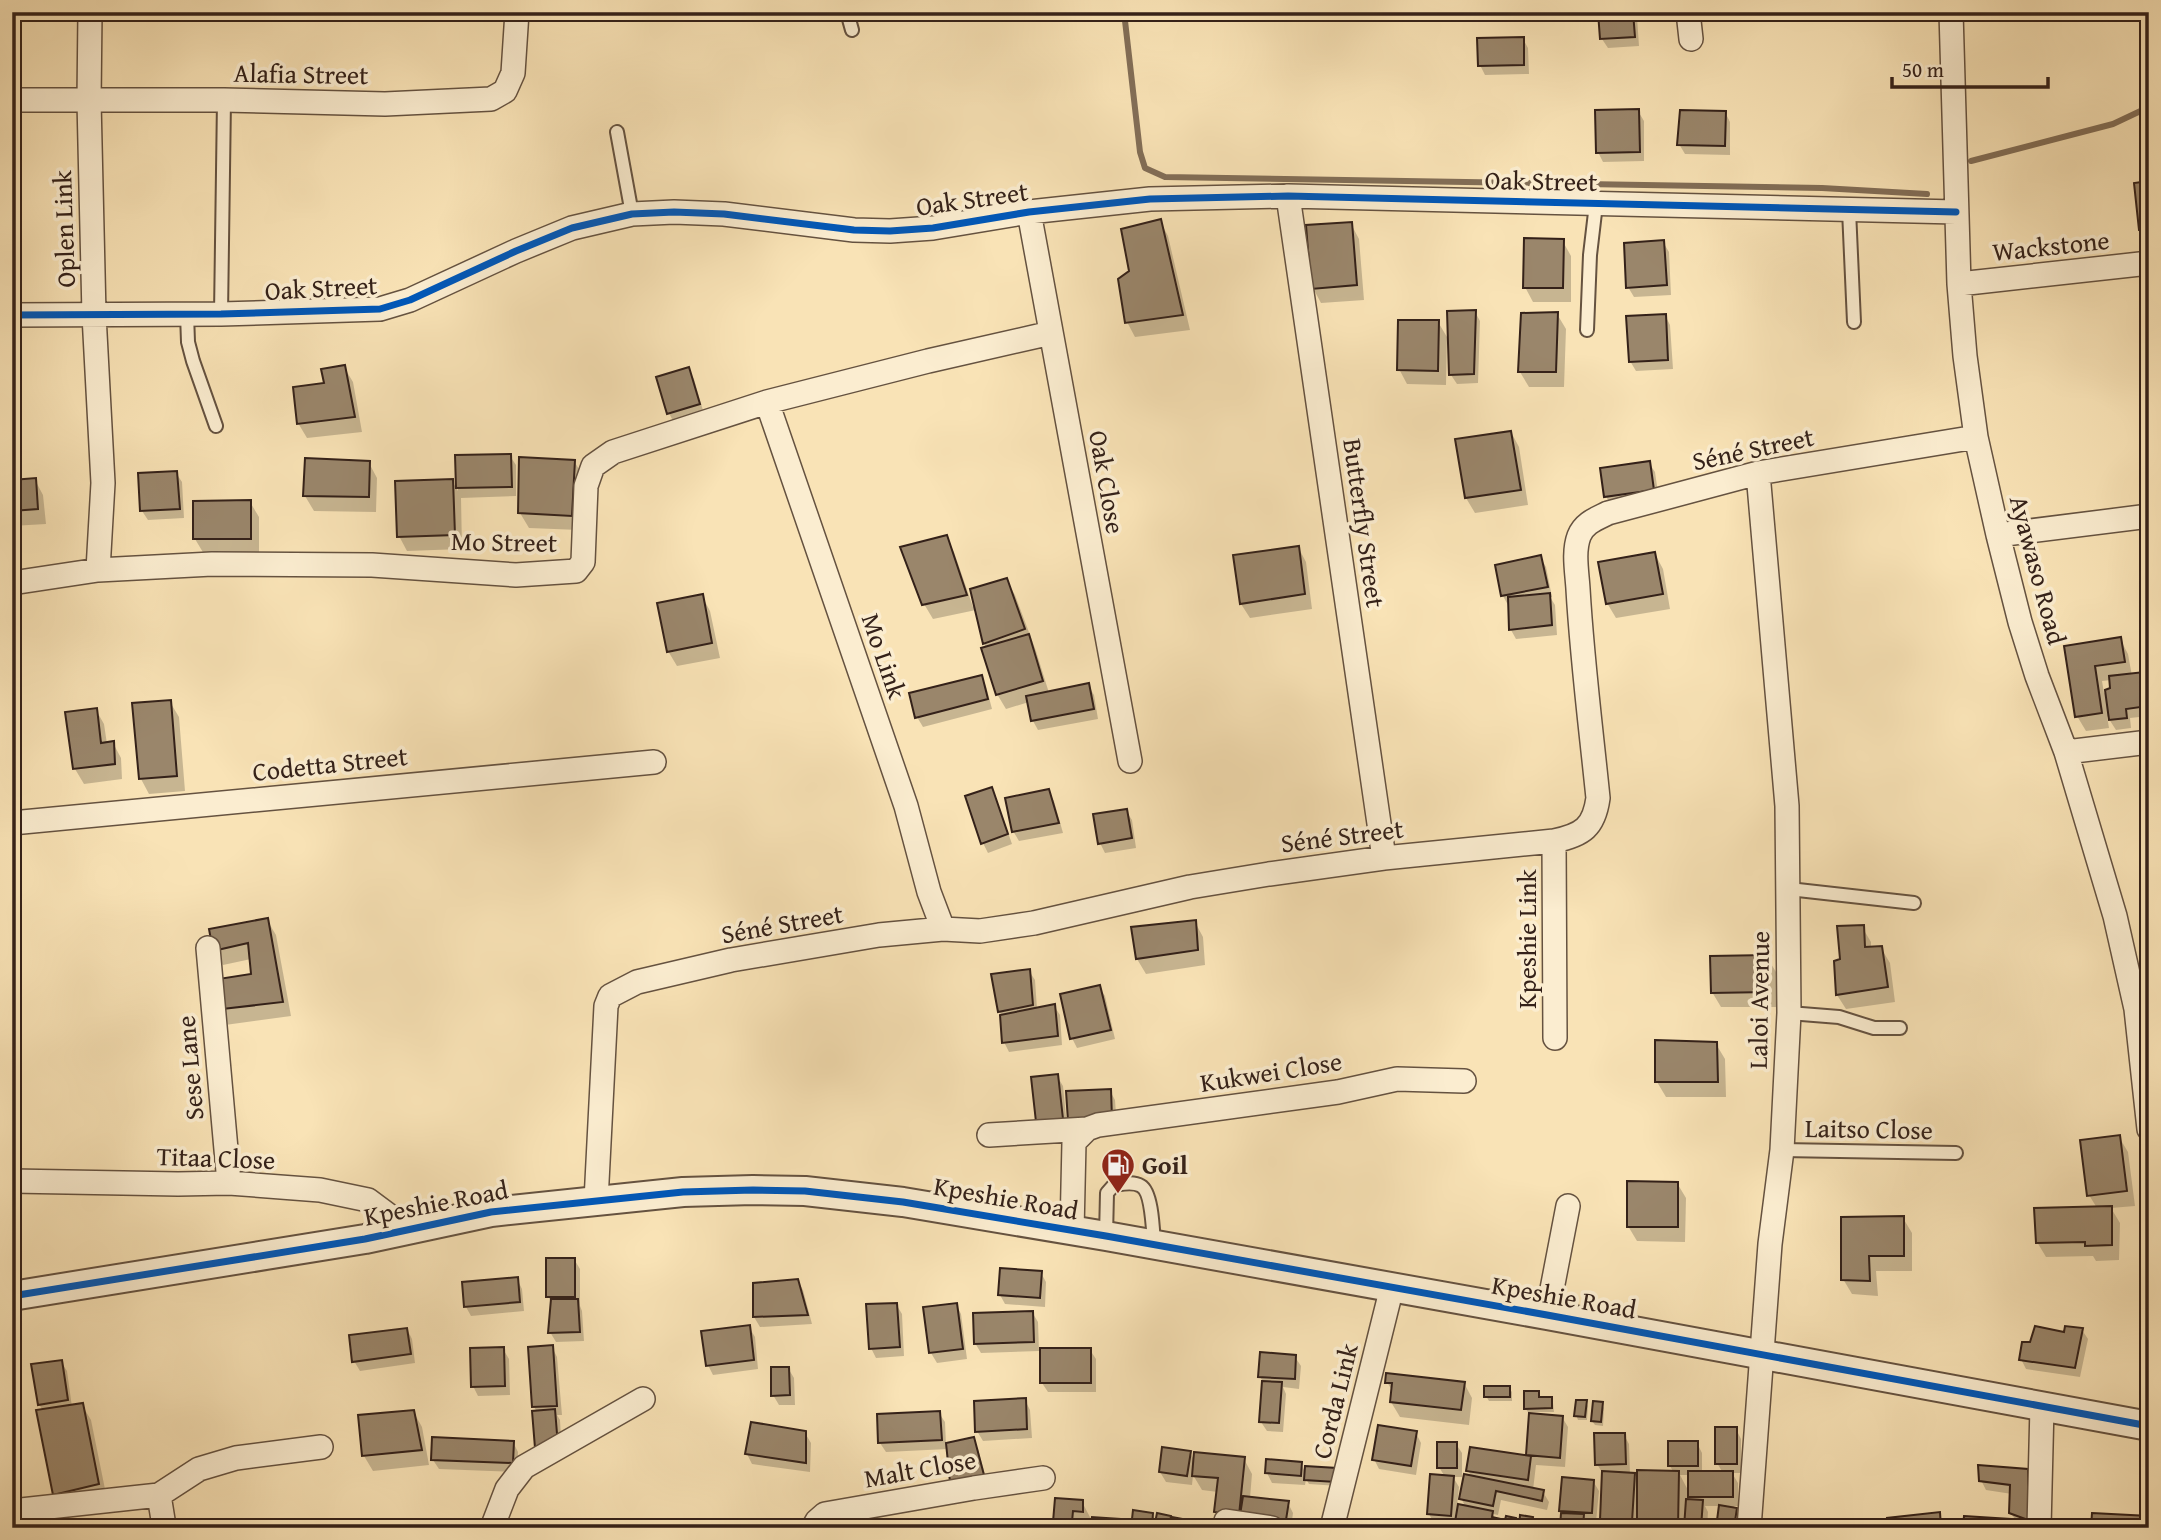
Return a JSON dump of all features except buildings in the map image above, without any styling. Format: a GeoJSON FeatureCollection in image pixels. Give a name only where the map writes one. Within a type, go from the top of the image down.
{"type":"FeatureCollection","features":[{"type":"Feature","properties":{"kind":"street","name":"Oplen Link"},"geometry":{"type":"LineString","coordinates":[[90,12],[89,101],[94,315],[103,483],[98,570]]}},
{"type":"Feature","properties":{"kind":"street","name":"Alafia Street"},"geometry":{"type":"LineString","coordinates":[[12,100],[224,100],[385,104],[491,99],[505,91],[513,73],[517,12]]}},
{"type":"Feature","properties":{"kind":"street"},"geometry":{"type":"LineString","coordinates":[[1688,12],[1691,38]]}},
{"type":"Feature","properties":{"kind":"street","name":"Ayawaso Road"},"geometry":{"type":"LineString","coordinates":[[1951,12],[1959,284],[1976,437],[1998,535],[2037,676],[2066,752],[2115,916],[2136,1009],[2148,1121]]}},
{"type":"Feature","properties":{"kind":"street","name":"Oak Street"},"geometry":{"type":"LineString","coordinates":[[12,315],[221,314],[380,309],[410,300],[572,228],[632,214],[724,214],[890,232],[933,228],[1028,212],[1150,199],[1288,197],[1956,212]]}},
{"type":"Feature","properties":{"kind":"street","name":"Butterfly Street"},"geometry":{"type":"LineString","coordinates":[[1288,197],[1384,858]]}},
{"type":"Feature","properties":{"kind":"street","name":"Oak Close"},"geometry":{"type":"LineString","coordinates":[[1028,212],[1130,761]]}},
{"type":"Feature","properties":{"kind":"street","name":"Wackstone"},"geometry":{"type":"LineString","coordinates":[[1959,284],[2149,264]]}},
{"type":"Feature","properties":{"kind":"street","name":"Mo Street"},"geometry":{"type":"LineString","coordinates":[[12,583],[98,570],[212,564],[372,565],[516,575],[576,571],[583,562],[586,486],[593,466],[613,452],[766,402],[1051,332]]}},
{"type":"Feature","properties":{"kind":"street","name":"Mo Link"},"geometry":{"type":"LineString","coordinates":[[766,402],[902,793],[929,891],[943,929]]}},
{"type":"Feature","properties":{"kind":"street","name":"Séné Street"},"geometry":{"type":"LineString","coordinates":[[596,1201],[606,1006],[610,996],[638,982],[698,967],[879,936],[943,929],[980,931],[1034,923],[1269,873],[1554,841],[1574,835],[1593,820],[1598,798],[1576,552],[1583,528],[1608,513],[1758,473],[1976,437]]}},
{"type":"Feature","properties":{"kind":"street","name":"Laloi Avenue"},"geometry":{"type":"LineString","coordinates":[[1749,1528],[1770,1244],[1782,1150],[1789,1013],[1787,806],[1758,473]]}},
{"type":"Feature","properties":{"kind":"street"},"geometry":{"type":"LineString","coordinates":[[1998,535],[2149,516]]}},
{"type":"Feature","properties":{"kind":"street"},"geometry":{"type":"LineString","coordinates":[[2066,752],[2149,742]]}},
{"type":"Feature","properties":{"kind":"street","name":"Codetta Street"},"geometry":{"type":"LineString","coordinates":[[12,823],[654,762]]}},
{"type":"Feature","properties":{"kind":"street","name":"Kpeshie Link"},"geometry":{"type":"LineString","coordinates":[[1554,841],[1555,1038]]}},
{"type":"Feature","properties":{"kind":"street","name":"Sese Lane"},"geometry":{"type":"LineString","coordinates":[[208,948],[229,1183]]}},
{"type":"Feature","properties":{"kind":"street","name":"Kukwei Close"},"geometry":{"type":"LineString","coordinates":[[989,1135],[1087,1129],[1098,1125],[1338,1092],[1397,1079],[1464,1081]]}},
{"type":"Feature","properties":{"kind":"street"},"geometry":{"type":"LineString","coordinates":[[1072,1231],[1074,1142],[1087,1129]]}},
{"type":"Feature","properties":{"kind":"street","name":"Titaa Close"},"geometry":{"type":"LineString","coordinates":[[12,1181],[229,1183],[320,1190],[368,1200],[407,1229]]}},
{"type":"Feature","properties":{"kind":"street","name":"Kpeshie Road"},"geometry":{"type":"LineString","coordinates":[[12,1296],[365,1238],[491,1212],[683,1192],[805,1191],[903,1202],[1106,1236],[2149,1426]]}},
{"type":"Feature","properties":{"kind":"street"},"geometry":{"type":"LineString","coordinates":[[1546,1315],[1568,1206]]}},
{"type":"Feature","properties":{"kind":"street","name":"Corda Link"},"geometry":{"type":"LineString","coordinates":[[1332,1528],[1392,1287]]}},
{"type":"Feature","properties":{"kind":"street"},"geometry":{"type":"LineString","coordinates":[[492,1528],[507,1489],[524,1467],[643,1399]]}},
{"type":"Feature","properties":{"kind":"street"},"geometry":{"type":"LineString","coordinates":[[2039,1528],[2042,1406]]}},
{"type":"Feature","properties":{"kind":"street"},"geometry":{"type":"LineString","coordinates":[[12,1511],[159,1495],[199,1469],[236,1458],[321,1447]]}},
{"type":"Feature","properties":{"kind":"street","name":"Malt Close"},"geometry":{"type":"LineString","coordinates":[[813,1528],[825,1514],[1043,1478]]}},
{"type":"Feature","properties":{"kind":"street"},"geometry":{"type":"LineString","coordinates":[[159,1495],[166,1527]]}},
{"type":"Feature","properties":{"kind":"street"},"geometry":{"type":"LineString","coordinates":[[1226,1521],[1272,1528]]}},
{"type":"Feature","properties":{"kind":"lane"},"geometry":{"type":"LineString","coordinates":[[847,12],[852,30]]}},
{"type":"Feature","properties":{"kind":"lane"},"geometry":{"type":"LineString","coordinates":[[221,314],[224,100]]}},
{"type":"Feature","properties":{"kind":"lane"},"geometry":{"type":"LineString","coordinates":[[617,132],[632,214]]}},
{"type":"Feature","properties":{"kind":"lane"},"geometry":{"type":"LineString","coordinates":[[1587,330],[1590,255],[1597,204]]}},
{"type":"Feature","properties":{"kind":"lane"},"geometry":{"type":"LineString","coordinates":[[1849,210],[1854,321]]}},
{"type":"Feature","properties":{"kind":"lane"},"geometry":{"type":"LineString","coordinates":[[187,314],[188,342],[216,426]]}},
{"type":"Feature","properties":{"kind":"lane"},"geometry":{"type":"LineString","coordinates":[[1789,889],[1914,903]]}},
{"type":"Feature","properties":{"kind":"lane"},"geometry":{"type":"LineString","coordinates":[[1789,1013],[1839,1017],[1874,1028],[1900,1028]]}},
{"type":"Feature","properties":{"kind":"lane","name":"Laitso Close"},"geometry":{"type":"LineString","coordinates":[[1782,1150],[1956,1153]]}},
{"type":"Feature","properties":{"kind":"lane"},"geometry":{"type":"LineString","coordinates":[[1106,1236],[1107,1193],[1114,1185],[1132,1183],[1141,1185],[1148,1194],[1154,1245]]}},
{"type":"Feature","properties":{"kind":"waterway"},"geometry":{"type":"LineString","coordinates":[[1124,12],[1140,152],[1145,168],[1165,177],[1822,188],[1927,194]]}},
{"type":"Feature","properties":{"kind":"waterway"},"geometry":{"type":"LineString","coordinates":[[1971,161],[2113,124],[2149,107]]}},
{"type":"Feature","properties":{"kind":"cycle path"},"geometry":{"type":"LineString","coordinates":[[12,315],[221,314],[380,309],[410,300],[572,228],[632,214],[724,214],[854,230],[890,231],[933,228],[1029,212],[1150,199],[1288,196],[1956,212]]}},
{"type":"Feature","properties":{"kind":"cycle path"},"geometry":{"type":"LineString","coordinates":[[12,1296],[365,1239],[491,1212],[683,1192],[805,1191],[903,1202],[1106,1236],[2149,1426]]}},
{"type":"Feature","properties":{"kind":"place","name":"Goil"},"geometry":{"type":"Point","coordinates":[1118,1195]}}]}
